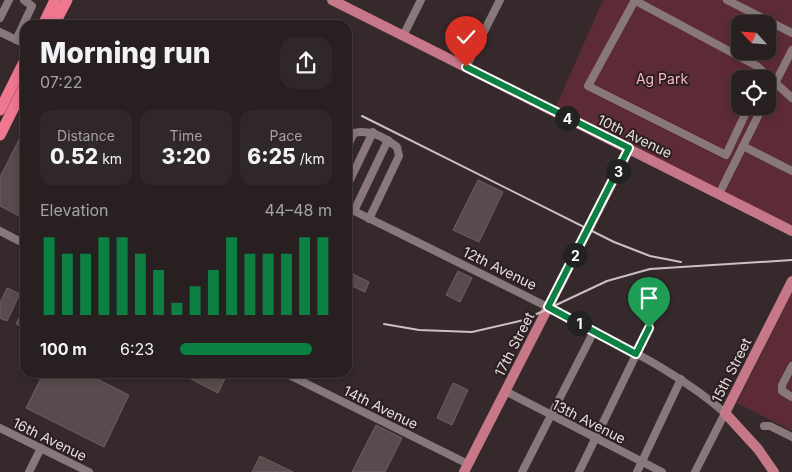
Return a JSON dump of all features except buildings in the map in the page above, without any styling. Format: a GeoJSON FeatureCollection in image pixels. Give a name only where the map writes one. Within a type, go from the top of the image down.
{"type":"FeatureCollection","features":[{"type":"Feature","properties":{"kind":"highway"},"geometry":{"type":"LineString","coordinates":[[45,20],[55,0]]}},
{"type":"Feature","properties":{"kind":"highway"},"geometry":{"type":"LineString","coordinates":[[57,20],[67,0]]}},
{"type":"Feature","properties":{"kind":"highway"},"geometry":{"type":"LineString","coordinates":[[0,135],[6,111],[20,73]]}},
{"type":"Feature","properties":{"kind":"highway"},"geometry":{"type":"LineString","coordinates":[[6,111],[20,83]]}},
{"type":"Feature","properties":{"kind":"highway"},"geometry":{"type":"LineString","coordinates":[[6,111],[20,92]]}},
{"type":"Feature","properties":{"kind":"main road","name":"10th Avenue"},"geometry":{"type":"LineString","coordinates":[[332,0],[792,230]]}},
{"type":"Feature","properties":{"kind":"main road","name":"17th Street"},"geometry":{"type":"LineString","coordinates":[[466,468],[629,148]]}},
{"type":"Feature","properties":{"kind":"main road","name":"15th Street"},"geometry":{"type":"LineString","coordinates":[[725,413],[792,281]]}},
{"type":"Feature","properties":{"kind":"main road","name":"12th Avenue"},"geometry":{"type":"LineString","coordinates":[[725,413],[758,448],[774,472]]}},
{"type":"Feature","properties":{"kind":"street"},"geometry":{"type":"LineString","coordinates":[[0,18],[9,0]]}},
{"type":"Feature","properties":{"kind":"street"},"geometry":{"type":"LineString","coordinates":[[24,0],[32,6],[25,20]]}},
{"type":"Feature","properties":{"kind":"street"},"geometry":{"type":"LineString","coordinates":[[403,36],[421,0]]}},
{"type":"Feature","properties":{"kind":"street"},"geometry":{"type":"LineString","coordinates":[[466,67],[500,0]]}},
{"type":"Feature","properties":{"kind":"street"},"geometry":{"type":"LineString","coordinates":[[745,115],[726,155],[588,86],[634,0],[762,70]]}},
{"type":"Feature","properties":{"kind":"street"},"geometry":{"type":"LineString","coordinates":[[727,0],[792,33]]}},
{"type":"Feature","properties":{"kind":"street"},"geometry":{"type":"LineString","coordinates":[[0,32],[20,42]]}},
{"type":"Feature","properties":{"kind":"street"},"geometry":{"type":"LineString","coordinates":[[16,40],[20,32]]}},
{"type":"Feature","properties":{"kind":"street"},"geometry":{"type":"LineString","coordinates":[[776,80],[792,50]]}},
{"type":"Feature","properties":{"kind":"street"},"geometry":{"type":"LineString","coordinates":[[776,83],[792,98]]}},
{"type":"Feature","properties":{"kind":"street"},"geometry":{"type":"LineString","coordinates":[[719,194],[758,115]]}},
{"type":"Feature","properties":{"kind":"street"},"geometry":{"type":"LineString","coordinates":[[352,176],[373,132]]}},
{"type":"Feature","properties":{"kind":"street"},"geometry":{"type":"LineString","coordinates":[[352,137],[354,133],[373,132],[397,147],[399,156],[369,218]]}},
{"type":"Feature","properties":{"kind":"street"},"geometry":{"type":"LineString","coordinates":[[352,208],[388,140]]}},
{"type":"Feature","properties":{"kind":"street"},"geometry":{"type":"LineString","coordinates":[[743,146],[792,171]]}},
{"type":"Feature","properties":{"kind":"street","name":"12th Avenue"},"geometry":{"type":"LineString","coordinates":[[352,210],[594,331],[681,379],[725,413]]}},
{"type":"Feature","properties":{"kind":"street"},"geometry":{"type":"LineString","coordinates":[[0,231],[20,241]]}},
{"type":"Feature","properties":{"kind":"street"},"geometry":{"type":"LineString","coordinates":[[579,472],[649,328],[651,313]]}},
{"type":"Feature","properties":{"kind":"street"},"geometry":{"type":"LineString","coordinates":[[522,472],[594,331]]}},
{"type":"Feature","properties":{"kind":"street"},"geometry":{"type":"LineString","coordinates":[[792,366],[782,385],[782,391],[792,397]]}},
{"type":"Feature","properties":{"kind":"street","name":"14th Avenue"},"geometry":{"type":"LineString","coordinates":[[294,378],[466,468]]}},
{"type":"Feature","properties":{"kind":"street"},"geometry":{"type":"LineString","coordinates":[[637,472],[681,379]]}},
{"type":"Feature","properties":{"kind":"street","name":"13th Avenue"},"geometry":{"type":"LineString","coordinates":[[505,391],[662,472]]}},
{"type":"Feature","properties":{"kind":"street","name":"15th Street"},"geometry":{"type":"LineString","coordinates":[[696,472],[725,413]]}},
{"type":"Feature","properties":{"kind":"street"},"geometry":{"type":"LineString","coordinates":[[764,426],[770,426],[792,437]]}},
{"type":"Feature","properties":{"kind":"street","name":"16th Avenue"},"geometry":{"type":"LineString","coordinates":[[0,428],[89,472]]}},
{"type":"Feature","properties":{"kind":"street"},"geometry":{"type":"LineString","coordinates":[[29,472],[41,448]]}},
{"type":"Feature","properties":{"kind":"green space","name":"Ag Park"},"geometry":{"type":"Polygon","coordinates":[[[603,0],[792,0],[792,231],[554,111],[603,0]]]}},
{"type":"Feature","properties":{"kind":"green space"},"geometry":{"type":"Polygon","coordinates":[[[792,292],[792,431],[737,403],[792,292]]]}},
{"type":"Feature","properties":{"kind":"railway"},"geometry":{"type":"LineString","coordinates":[[362,116],[614,242],[650,256],[681,262]]}},
{"type":"Feature","properties":{"kind":"railway"},"geometry":{"type":"LineString","coordinates":[[384,324],[419,330],[472,332],[524,320],[607,281],[650,269],[792,260]]}},
{"type":"Feature","properties":{"kind":"route"},"geometry":{"type":"LineString","coordinates":[[466,67],[629,148],[548,307],[636,354],[649,328]]}}]}
